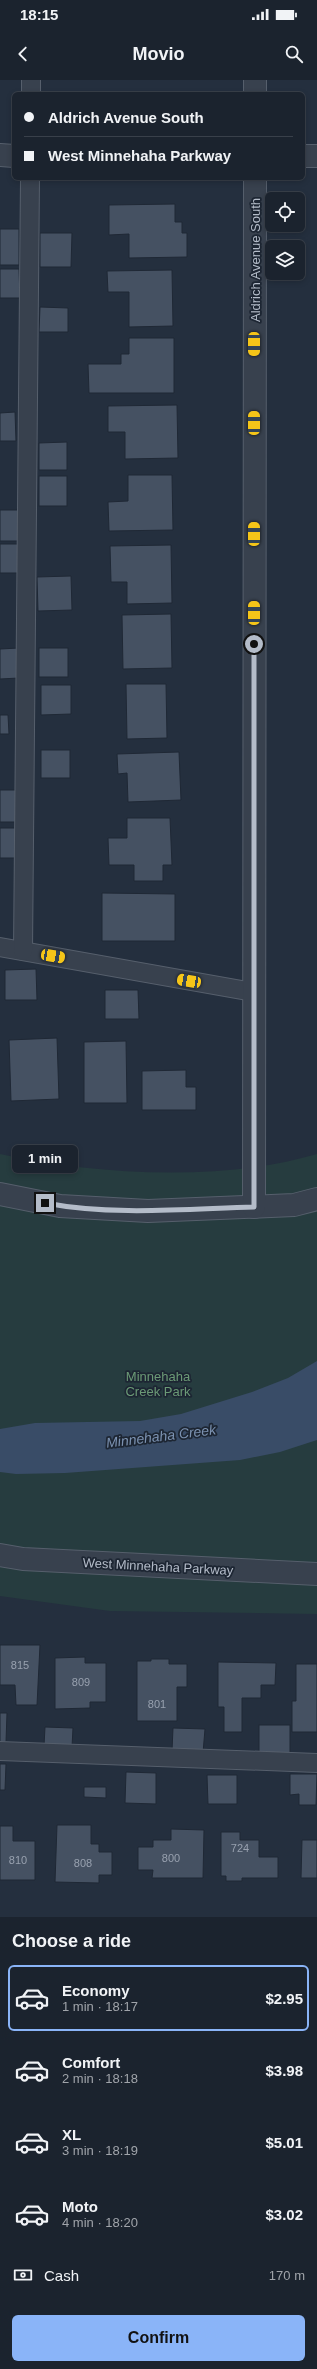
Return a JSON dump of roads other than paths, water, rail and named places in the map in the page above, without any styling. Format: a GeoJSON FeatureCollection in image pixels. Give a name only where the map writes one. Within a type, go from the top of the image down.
{"type":"FeatureCollection","features":[{"type":"Feature","properties":{"kind":"street"},"geometry":{"type":"LineString","coordinates":[[255,80],[255,92]]}},
{"type":"Feature","properties":{"kind":"street"},"geometry":{"type":"LineString","coordinates":[[0,155],[12,156]]}},
{"type":"Feature","properties":{"kind":"street"},"geometry":{"type":"LineString","coordinates":[[305,156],[317,156]]}},
{"type":"Feature","properties":{"kind":"street","name":"Aldrich Avenue South"},"geometry":{"type":"LineString","coordinates":[[254,1207],[253,992],[255,180]]}},
{"type":"Feature","properties":{"kind":"street"},"geometry":{"type":"LineString","coordinates":[[0,1194],[60,1206],[148,1211],[294,1205],[317,1199]]}},
{"type":"Feature","properties":{"kind":"street","name":"West Minnehaha Parkway"},"geometry":{"type":"LineString","coordinates":[[0,1555],[31,1559],[317,1574]]}},
{"type":"Feature","properties":{"kind":"lane"},"geometry":{"type":"LineString","coordinates":[[31,80],[31,92]]}},
{"type":"Feature","properties":{"kind":"lane"},"geometry":{"type":"LineString","coordinates":[[23,951],[30,180]]}},
{"type":"Feature","properties":{"kind":"lane"},"geometry":{"type":"LineString","coordinates":[[0,947],[253,992]]}},
{"type":"Feature","properties":{"kind":"lane"},"geometry":{"type":"LineString","coordinates":[[0,1751],[317,1763]]}},
{"type":"Feature","properties":{"kind":"water","name":"Minnehaha Creek"},"geometry":{"type":"Polygon","coordinates":[[[317,1361],[317,1440],[280,1452],[240,1460],[65,1473],[16,1474],[0,1472],[0,1429],[35,1423],[140,1421],[181,1414],[252,1392],[288,1378],[317,1361]]]}},
{"type":"Feature","properties":{"kind":"park label","name":"Minnehaha Creek Park"},"geometry":{"type":"Point","coordinates":[158,1384]}}]}
